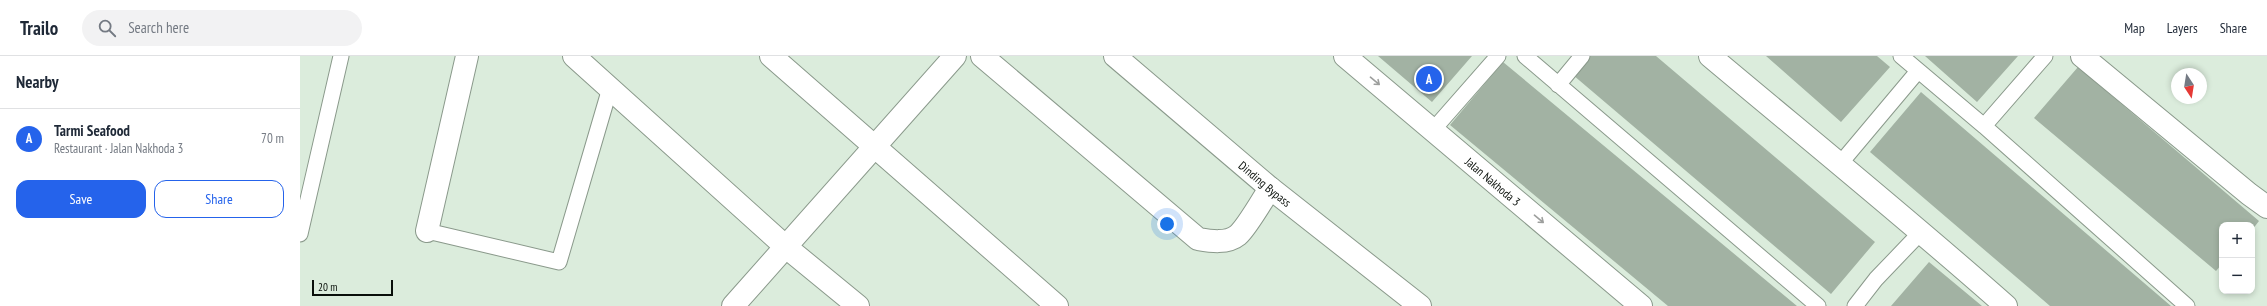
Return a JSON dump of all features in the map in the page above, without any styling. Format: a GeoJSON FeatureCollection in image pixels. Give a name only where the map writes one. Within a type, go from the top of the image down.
{"type":"FeatureCollection","features":[{"type":"Feature","properties":{"kind":"street"},"geometry":{"type":"LineString","coordinates":[[428,232],[467,56]]}},
{"type":"Feature","properties":{"kind":"street"},"geometry":{"type":"LineString","coordinates":[[574,56],[786,247],[858,306]]}},
{"type":"Feature","properties":{"kind":"street"},"geometry":{"type":"LineString","coordinates":[[771,56],[1057,306]]}},
{"type":"Feature","properties":{"kind":"street"},"geometry":{"type":"LineString","coordinates":[[733,306],[875,148],[955,56]]}},
{"type":"Feature","properties":{"kind":"street"},"geometry":{"type":"LineString","coordinates":[[982,56],[1198,239],[1212,242],[1224,241],[1238,235],[1270,188]]}},
{"type":"Feature","properties":{"kind":"street","name":"Dinding Bypass"},"geometry":{"type":"LineString","coordinates":[[1115,56],[1270,188],[1420,306]]}},
{"type":"Feature","properties":{"kind":"street","name":"Jalan Nakhoda 3"},"geometry":{"type":"LineString","coordinates":[[1345,56],[1641,306]]}},
{"type":"Feature","properties":{"kind":"street"},"geometry":{"type":"LineString","coordinates":[[1710,56],[1839,165],[1922,231],[2006,306]]}},
{"type":"Feature","properties":{"kind":"street"},"geometry":{"type":"LineString","coordinates":[[2082,56],[2249,194],[2267,207]]}},
{"type":"Feature","properties":{"kind":"lane"},"geometry":{"type":"LineString","coordinates":[[300,234],[304,197],[341,56]]}},
{"type":"Feature","properties":{"kind":"lane"},"geometry":{"type":"LineString","coordinates":[[1433,130],[1498,56]]}},
{"type":"Feature","properties":{"kind":"lane"},"geometry":{"type":"LineString","coordinates":[[1525,56],[1818,306]]}},
{"type":"Feature","properties":{"kind":"lane"},"geometry":{"type":"LineString","coordinates":[[1558,85],[1582,56]]}},
{"type":"Feature","properties":{"kind":"lane"},"geometry":{"type":"LineString","coordinates":[[1901,56],[1984,126],[2187,306]]}},
{"type":"Feature","properties":{"kind":"lane"},"geometry":{"type":"LineString","coordinates":[[1984,126],[2044,56]]}},
{"type":"Feature","properties":{"kind":"lane"},"geometry":{"type":"LineString","coordinates":[[1839,165],[1918,71]]}},
{"type":"Feature","properties":{"kind":"lane"},"geometry":{"type":"LineString","coordinates":[[428,232],[559,262],[610,88]]}},
{"type":"Feature","properties":{"kind":"lane"},"geometry":{"type":"LineString","coordinates":[[1856,306],[1876,280],[1922,231]]}},
{"type":"Feature","properties":{"kind":"building"},"geometry":{"type":"Polygon","coordinates":[[[1378,56],[1472,56],[1432,102],[1378,56]]]}},
{"type":"Feature","properties":{"kind":"building"},"geometry":{"type":"Polygon","coordinates":[[[1588,56],[1656,56],[1875,242],[1831,294],[1573,75],[1588,56]]]}},
{"type":"Feature","properties":{"kind":"building"},"geometry":{"type":"Polygon","coordinates":[[[1766,56],[1877,56],[1890,67],[1841,122],[1766,56]]]}},
{"type":"Feature","properties":{"kind":"building"},"geometry":{"type":"Polygon","coordinates":[[[1925,56],[2018,56],[1977,102],[1925,56]]]}},
{"type":"Feature","properties":{"kind":"building"},"geometry":{"type":"Polygon","coordinates":[[[1503,62],[1797,306],[1668,306],[1450,125],[1503,62]]]}},
{"type":"Feature","properties":{"kind":"building"},"geometry":{"type":"Polygon","coordinates":[[[2078,67],[2259,221],[2255,226],[2255,222],[2219,222],[2219,268],[2216,271],[2034,118],[2078,67]]]}},
{"type":"Feature","properties":{"kind":"building"},"geometry":{"type":"Polygon","coordinates":[[[1921,92],[2171,306],[2050,306],[1870,152],[1921,92]]]}},
{"type":"Feature","properties":{"kind":"building"},"geometry":{"type":"Polygon","coordinates":[[[1929,262],[1982,306],[1891,306],[1929,262]]]}},
{"type":"Feature","properties":{"kind":"place","name":"Tarmi Seafood"},"geometry":{"type":"Point","coordinates":[1429,79]}}]}
